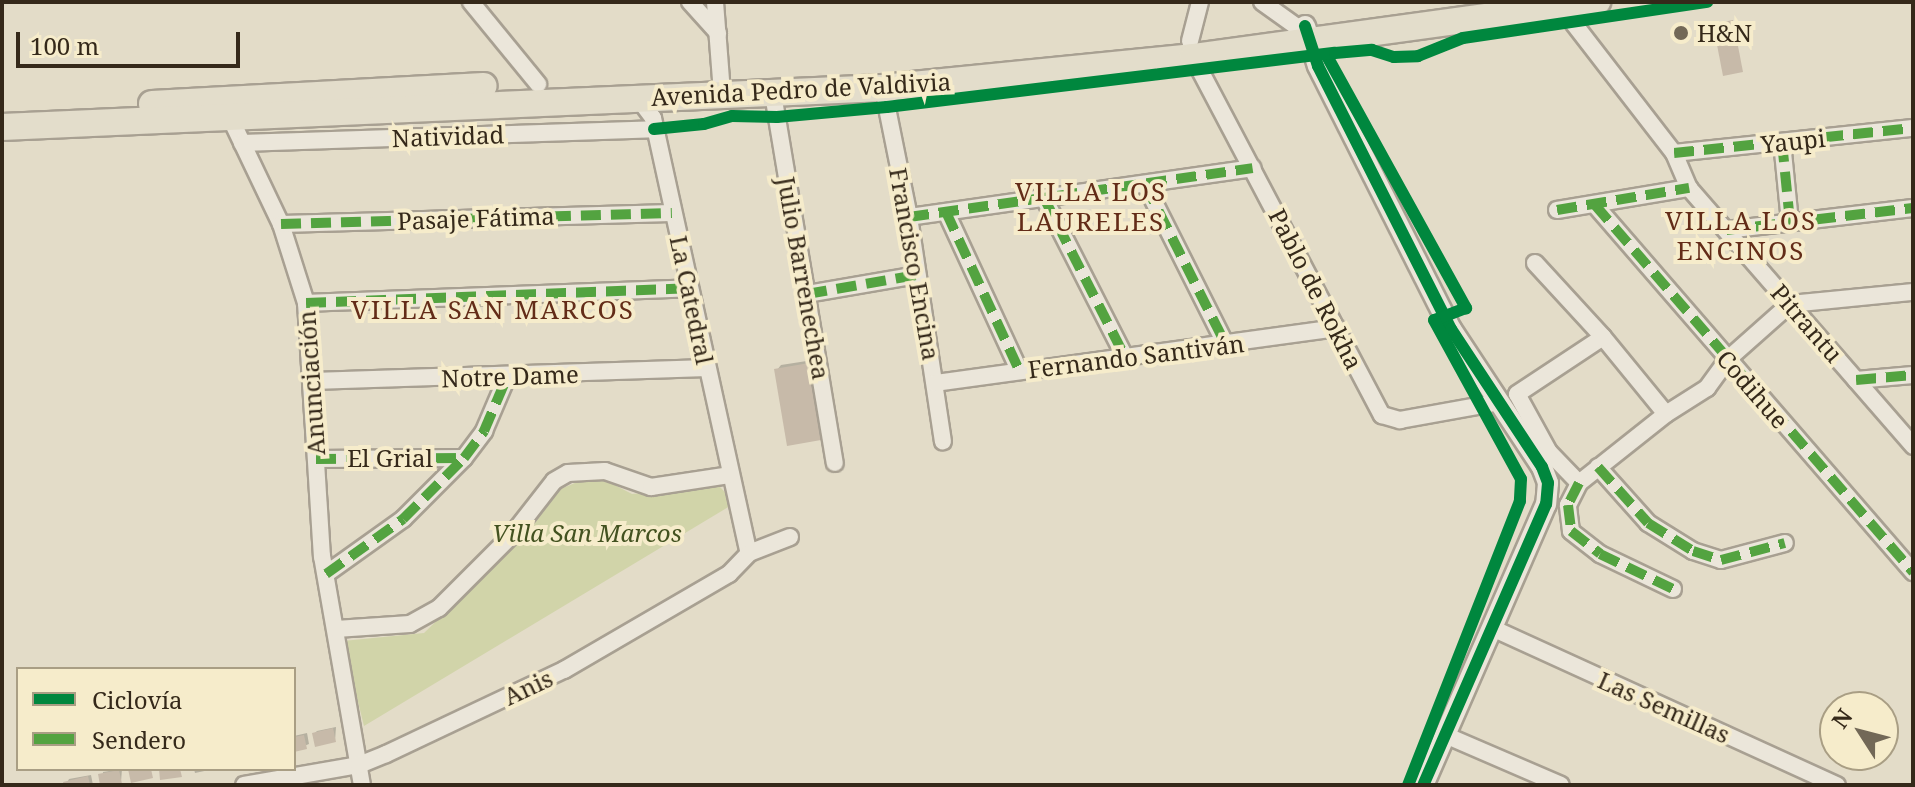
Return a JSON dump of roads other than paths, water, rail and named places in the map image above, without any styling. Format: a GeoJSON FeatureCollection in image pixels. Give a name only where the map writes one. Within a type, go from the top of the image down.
{"type":"FeatureCollection","features":[{"type":"Feature","properties":{"kind":"main road","name":"Avenida Pedro de Valdivia"},"geometry":{"type":"LineString","coordinates":[[226,108],[294,112],[652,110],[722,86],[773,94],[883,88],[1192,49],[1471,2]]}},
{"type":"Feature","properties":{"kind":"main road","name":"Avenida Pedro de Valdivia"},"geometry":{"type":"LineString","coordinates":[[1303,32],[1597,2]]}},
{"type":"Feature","properties":{"kind":"main road","name":"Avenida Pedro de Valdivia"},"geometry":{"type":"LineString","coordinates":[[2,126],[538,84],[722,86],[1192,49]]}},
{"type":"Feature","properties":{"kind":"street"},"geometry":{"type":"LineString","coordinates":[[471,2],[538,84]]}},
{"type":"Feature","properties":{"kind":"street"},"geometry":{"type":"LineString","coordinates":[[690,2],[718,33]]}},
{"type":"Feature","properties":{"kind":"street"},"geometry":{"type":"LineString","coordinates":[[715,2],[722,86]]}},
{"type":"Feature","properties":{"kind":"street"},"geometry":{"type":"LineString","coordinates":[[1192,49],[1200,2]]}},
{"type":"Feature","properties":{"kind":"street"},"geometry":{"type":"LineString","coordinates":[[1262,2],[1303,32],[1377,189],[1451,329],[1542,467],[1548,490],[1546,504],[1423,785]]}},
{"type":"Feature","properties":{"kind":"street","name":"Pitrantu"},"geometry":{"type":"LineString","coordinates":[[1561,7],[1674,153],[1689,188],[1913,446]]}},
{"type":"Feature","properties":{"kind":"street","name":"Pablo de Rokha"},"geometry":{"type":"LineString","coordinates":[[1192,49],[1378,408],[1388,418],[1400,420],[1499,402]]}},
{"type":"Feature","properties":{"kind":"street","name":"Francisco Encina"},"geometry":{"type":"LineString","coordinates":[[883,88],[909,217],[943,441]]}},
{"type":"Feature","properties":{"kind":"street","name":"Julio Barrenechea"},"geometry":{"type":"LineString","coordinates":[[773,94],[835,463]]}},
{"type":"Feature","properties":{"kind":"street","name":"Anunciación"},"geometry":{"type":"LineString","coordinates":[[226,108],[281,224],[306,303],[326,574],[362,785]]}},
{"type":"Feature","properties":{"kind":"street","name":"Natividad"},"geometry":{"type":"LineString","coordinates":[[242,143],[652,110]]}},
{"type":"Feature","properties":{"kind":"street","name":"La Catedral"},"geometry":{"type":"LineString","coordinates":[[652,110],[730,479],[744,518],[749,553]]}},
{"type":"Feature","properties":{"kind":"street","name":"Yaupi"},"geometry":{"type":"LineString","coordinates":[[1674,153],[1913,128]]}},
{"type":"Feature","properties":{"kind":"street"},"geometry":{"type":"LineString","coordinates":[[1782,142],[1790,222]]}},
{"type":"Feature","properties":{"kind":"street"},"geometry":{"type":"LineString","coordinates":[[909,217],[1253,168]]}},
{"type":"Feature","properties":{"kind":"street"},"geometry":{"type":"LineString","coordinates":[[1145,184],[1226,345]]}},
{"type":"Feature","properties":{"kind":"street"},"geometry":{"type":"LineString","coordinates":[[1557,210],[1689,188]]}},
{"type":"Feature","properties":{"kind":"street"},"geometry":{"type":"LineString","coordinates":[[1044,198],[1125,357]]}},
{"type":"Feature","properties":{"kind":"street","name":"Codihue"},"geometry":{"type":"LineString","coordinates":[[1595,205],[1913,572]]}},
{"type":"Feature","properties":{"kind":"street"},"geometry":{"type":"LineString","coordinates":[[1726,230],[1913,208]]}},
{"type":"Feature","properties":{"kind":"street"},"geometry":{"type":"LineString","coordinates":[[946,212],[1019,370]]}},
{"type":"Feature","properties":{"kind":"street","name":"Pasaje Fátima"},"geometry":{"type":"LineString","coordinates":[[281,224],[672,213]]}},
{"type":"Feature","properties":{"kind":"street"},"geometry":{"type":"LineString","coordinates":[[1535,263],[1603,337],[1666,414]]}},
{"type":"Feature","properties":{"kind":"street"},"geometry":{"type":"LineString","coordinates":[[807,294],[917,275]]}},
{"type":"Feature","properties":{"kind":"street"},"geometry":{"type":"LineString","coordinates":[[306,303],[689,288]]}},
{"type":"Feature","properties":{"kind":"street"},"geometry":{"type":"LineString","coordinates":[[1673,589],[1600,554],[1571,531],[1568,505],[1579,483],[1666,414],[1707,388],[1727,360],[1790,304],[1913,292]]}},
{"type":"Feature","properties":{"kind":"street","name":"Fernando Santiván"},"geometry":{"type":"LineString","coordinates":[[935,383],[1336,328]]}},
{"type":"Feature","properties":{"kind":"street"},"geometry":{"type":"LineString","coordinates":[[1579,483],[1549,452],[1517,394],[1603,337]]}},
{"type":"Feature","properties":{"kind":"street","name":"Notre Dame"},"geometry":{"type":"LineString","coordinates":[[313,381],[707,368]]}},
{"type":"Feature","properties":{"kind":"street"},"geometry":{"type":"LineString","coordinates":[[1856,380],[1913,375]]}},
{"type":"Feature","properties":{"kind":"street"},"geometry":{"type":"LineString","coordinates":[[326,574],[403,519],[464,458],[484,431],[507,377]]}},
{"type":"Feature","properties":{"kind":"street","name":"El Grial"},"geometry":{"type":"LineString","coordinates":[[316,459],[464,458]]}},
{"type":"Feature","properties":{"kind":"street"},"geometry":{"type":"LineString","coordinates":[[1598,467],[1648,523],[1693,551],[1721,560],[1741,558],[1785,543]]}},
{"type":"Feature","properties":{"kind":"street"},"geometry":{"type":"LineString","coordinates":[[336,629],[410,624],[439,608],[512,535],[548,487],[568,473],[605,471],[651,487],[730,479]]}},
{"type":"Feature","properties":{"kind":"street","name":"Anis"},"geometry":{"type":"LineString","coordinates":[[244,785],[359,765],[564,670],[729,574],[749,553],[790,537]]}},
{"type":"Feature","properties":{"kind":"street","name":"Las Semillas"},"geometry":{"type":"LineString","coordinates":[[1492,628],[1837,785]]}},
{"type":"Feature","properties":{"kind":"street"},"geometry":{"type":"LineString","coordinates":[[1445,735],[1561,785]]}},
{"type":"Feature","properties":{"kind":"place","name":"H&N"},"geometry":{"type":"Point","coordinates":[1681,33]}},
{"type":"Feature","properties":{"kind":"district","name":"VILLA LOS LAURELES"},"geometry":{"type":"Point","coordinates":[1091,207]}},
{"type":"Feature","properties":{"kind":"district","name":"VILLA LOS ENCINOS"},"geometry":{"type":"Point","coordinates":[1741,236]}},
{"type":"Feature","properties":{"kind":"district","name":"VILLA SAN MARCOS"},"geometry":{"type":"Point","coordinates":[493,310]}},
{"type":"Feature","properties":{"kind":"park label","name":"Villa San Marcos"},"geometry":{"type":"Point","coordinates":[587,533]}}]}
